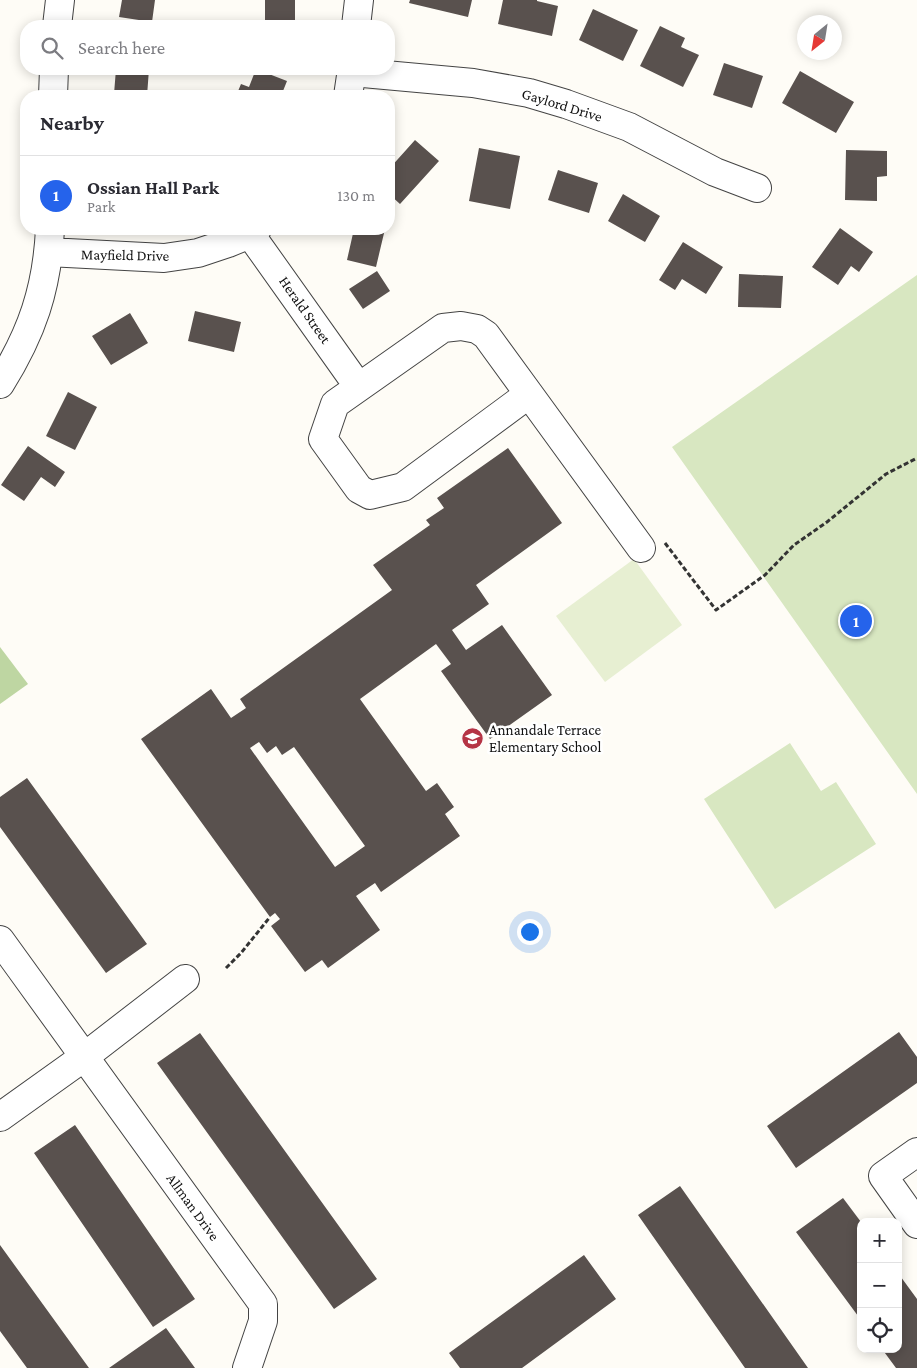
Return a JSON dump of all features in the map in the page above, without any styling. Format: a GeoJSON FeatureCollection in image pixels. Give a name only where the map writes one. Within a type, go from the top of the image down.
{"type":"FeatureCollection","features":[{"type":"Feature","properties":{"kind":"street"},"geometry":{"type":"LineString","coordinates":[[58,20],[60,0]]}},
{"type":"Feature","properties":{"kind":"street"},"geometry":{"type":"LineString","coordinates":[[357,20],[359,0]]}},
{"type":"Feature","properties":{"kind":"street"},"geometry":{"type":"LineString","coordinates":[[53,90],[54,75]]}},
{"type":"Feature","properties":{"kind":"street","name":"Gaylord Drive"},"geometry":{"type":"LineString","coordinates":[[351,79],[472,83],[529,93],[629,128],[715,172],[757,188]]}},
{"type":"Feature","properties":{"kind":"street","name":"Mayfield Drive"},"geometry":{"type":"LineString","coordinates":[[49,240],[164,258],[198,253],[243,235]]}},
{"type":"Feature","properties":{"kind":"street","name":"Herald Street"},"geometry":{"type":"LineString","coordinates":[[256,235],[358,386]]}},
{"type":"Feature","properties":{"kind":"street"},"geometry":{"type":"LineString","coordinates":[[0,384],[16,359],[30,328],[45,279],[49,240]]}},
{"type":"Feature","properties":{"kind":"street"},"geometry":{"type":"LineString","coordinates":[[529,394],[403,487],[370,495],[359,490],[323,438],[335,404],[358,386],[443,328],[461,326],[477,329],[486,335],[642,548]]}},
{"type":"Feature","properties":{"kind":"street","name":"Allman Drive"},"geometry":{"type":"LineString","coordinates":[[0,940],[263,1304],[263,1321],[247,1368]]}},
{"type":"Feature","properties":{"kind":"street"},"geometry":{"type":"LineString","coordinates":[[0,1117],[84,1057],[185,979]]}},
{"type":"Feature","properties":{"kind":"street"},"geometry":{"type":"LineString","coordinates":[[917,1152],[883,1176],[917,1224]]}},
{"type":"Feature","properties":{"kind":"path"},"geometry":{"type":"LineString","coordinates":[[642,548],[660,535],[716,610],[764,575],[794,545],[827,522],[886,474],[917,458]]}},
{"type":"Feature","properties":{"kind":"path"},"geometry":{"type":"LineString","coordinates":[[226,968],[241,953],[270,917]]}},
{"type":"Feature","properties":{"kind":"green space"},"geometry":{"type":"Polygon","coordinates":[[[917,275],[917,794],[672,447],[917,275]]]}},
{"type":"Feature","properties":{"kind":"green space"},"geometry":{"type":"Polygon","coordinates":[[[634,559],[682,625],[605,682],[556,616],[634,559]]]}},
{"type":"Feature","properties":{"kind":"green space"},"geometry":{"type":"Polygon","coordinates":[[[0,647],[28,684],[0,704],[0,647]]]}},
{"type":"Feature","properties":{"kind":"green space"},"geometry":{"type":"Polygon","coordinates":[[[790,743],[821,791],[836,782],[876,844],[775,909],[704,799],[790,743]]]}},
{"type":"Feature","properties":{"kind":"building"},"geometry":{"type":"Polygon","coordinates":[[[122,0],[155,0],[152,20],[119,17],[122,0]]]}},
{"type":"Feature","properties":{"kind":"building"},"geometry":{"type":"Polygon","coordinates":[[[265,0],[295,0],[295,20],[265,20],[265,0]]]}},
{"type":"Feature","properties":{"kind":"building"},"geometry":{"type":"Polygon","coordinates":[[[410,0],[472,0],[468,17],[409,3],[410,0]]]}},
{"type":"Feature","properties":{"kind":"building"},"geometry":{"type":"Polygon","coordinates":[[[503,0],[537,0],[558,6],[552,36],[498,24],[503,0]]]}},
{"type":"Feature","properties":{"kind":"building"},"geometry":{"type":"Polygon","coordinates":[[[593,9],[638,30],[623,61],[579,40],[593,9]]]}},
{"type":"Feature","properties":{"kind":"building"},"geometry":{"type":"Polygon","coordinates":[[[660,26],[685,38],[681,47],[699,55],[683,87],[640,66],[660,26]]]}},
{"type":"Feature","properties":{"kind":"building"},"geometry":{"type":"Polygon","coordinates":[[[724,63],[763,76],[752,108],[713,95],[724,63]]]}},
{"type":"Feature","properties":{"kind":"building"},"geometry":{"type":"Polygon","coordinates":[[[800,71],[854,102],[836,133],[782,103],[800,71]]]}},
{"type":"Feature","properties":{"kind":"building"},"geometry":{"type":"Polygon","coordinates":[[[116,75],[149,75],[147,90],[114,90],[116,75]]]}},
{"type":"Feature","properties":{"kind":"building"},"geometry":{"type":"Polygon","coordinates":[[[254,75],[272,75],[287,81],[283,90],[238,90],[241,84],[249,87],[254,75]]]}},
{"type":"Feature","properties":{"kind":"building"},"geometry":{"type":"Polygon","coordinates":[[[415,140],[439,161],[400,204],[395,199],[395,162],[415,140]]]}},
{"type":"Feature","properties":{"kind":"building"},"geometry":{"type":"Polygon","coordinates":[[[479,148],[520,156],[510,209],[469,201],[479,148]]]}},
{"type":"Feature","properties":{"kind":"building"},"geometry":{"type":"Polygon","coordinates":[[[846,150],[887,151],[887,176],[877,177],[877,201],[845,200],[846,150]]]}},
{"type":"Feature","properties":{"kind":"building"},"geometry":{"type":"Polygon","coordinates":[[[558,170],[598,183],[589,213],[548,200],[558,170]]]}},
{"type":"Feature","properties":{"kind":"building"},"geometry":{"type":"Polygon","coordinates":[[[623,194],[660,216],[645,242],[608,221],[623,194]]]}},
{"type":"Feature","properties":{"kind":"building"},"geometry":{"type":"Polygon","coordinates":[[[840,228],[873,252],[859,272],[851,266],[838,285],[812,267],[840,228]]]}},
{"type":"Feature","properties":{"kind":"building"},"geometry":{"type":"Polygon","coordinates":[[[353,235],[384,235],[376,267],[347,260],[353,235]]]}},
{"type":"Feature","properties":{"kind":"building"},"geometry":{"type":"Polygon","coordinates":[[[683,242],[723,267],[706,294],[682,279],[675,290],[659,280],[683,242]]]}},
{"type":"Feature","properties":{"kind":"building"},"geometry":{"type":"Polygon","coordinates":[[[377,271],[390,291],[363,309],[349,289],[377,271]]]}},
{"type":"Feature","properties":{"kind":"building"},"geometry":{"type":"Polygon","coordinates":[[[739,274],[783,276],[781,308],[738,307],[739,274]]]}},
{"type":"Feature","properties":{"kind":"building"},"geometry":{"type":"Polygon","coordinates":[[[195,311],[241,322],[234,352],[188,341],[195,311]]]}},
{"type":"Feature","properties":{"kind":"building"},"geometry":{"type":"Polygon","coordinates":[[[130,313],[148,343],[111,365],[92,336],[130,313]]]}},
{"type":"Feature","properties":{"kind":"building"},"geometry":{"type":"Polygon","coordinates":[[[68,392],[97,407],[75,450],[46,436],[68,392]]]}},
{"type":"Feature","properties":{"kind":"building"},"geometry":{"type":"Polygon","coordinates":[[[28,446],[65,472],[55,487],[41,477],[24,501],[1,485],[28,446]]]}},
{"type":"Feature","properties":{"kind":"building"},"geometry":{"type":"Polygon","coordinates":[[[508,448],[562,523],[476,585],[489,604],[452,630],[466,650],[502,625],[552,695],[490,739],[441,671],[451,664],[436,644],[360,699],[426,791],[437,783],[454,807],[445,814],[460,836],[381,892],[375,883],[356,896],[380,930],[328,968],[322,960],[305,972],[271,926],[280,919],[275,913],[270,917],[141,739],[211,689],[231,718],[246,708],[240,699],[392,590],[373,565],[430,525],[426,520],[444,508],[437,498],[508,448]],[[259,742],[250,748],[335,867],[365,846],[294,747],[282,755],[276,746],[267,753],[259,742]]]}},
{"type":"Feature","properties":{"kind":"building"},"geometry":{"type":"Polygon","coordinates":[[[27,778],[147,944],[106,973],[0,827],[0,797],[27,778]]]}},
{"type":"Feature","properties":{"kind":"building"},"geometry":{"type":"Polygon","coordinates":[[[899,1032],[917,1057],[917,1083],[796,1168],[767,1126],[899,1032]]]}},
{"type":"Feature","properties":{"kind":"building"},"geometry":{"type":"Polygon","coordinates":[[[200,1033],[377,1279],[334,1309],[157,1063],[200,1033]]]}},
{"type":"Feature","properties":{"kind":"building"},"geometry":{"type":"Polygon","coordinates":[[[75,1125],[195,1299],[153,1327],[34,1153],[75,1125]]]}},
{"type":"Feature","properties":{"kind":"building"},"geometry":{"type":"Polygon","coordinates":[[[680,1186],[808,1368],[745,1368],[638,1215],[680,1186]]]}},
{"type":"Feature","properties":{"kind":"building"},"geometry":{"type":"Polygon","coordinates":[[[843,1198],[858,1218],[857,1315],[796,1232],[843,1198]]]}},
{"type":"Feature","properties":{"kind":"building"},"geometry":{"type":"Polygon","coordinates":[[[0,1245],[89,1368],[27,1368],[0,1331],[0,1245]]]}},
{"type":"Feature","properties":{"kind":"building"},"geometry":{"type":"Polygon","coordinates":[[[584,1255],[616,1299],[522,1368],[460,1368],[449,1353],[584,1255]]]}},
{"type":"Feature","properties":{"kind":"building"},"geometry":{"type":"Polygon","coordinates":[[[902,1278],[917,1299],[917,1368],[896,1368],[885,1353],[902,1353],[902,1278]]]}},
{"type":"Feature","properties":{"kind":"building"},"geometry":{"type":"Polygon","coordinates":[[[166,1328],[195,1368],[109,1368],[166,1328]]]}},
{"type":"Feature","properties":{"kind":"place","name":"Ossian Hall Park"},"geometry":{"type":"Point","coordinates":[856,621]}},
{"type":"Feature","properties":{"kind":"place","name":"Annandale Terrace Elementary School"},"geometry":{"type":"Point","coordinates":[473,739]}}]}
